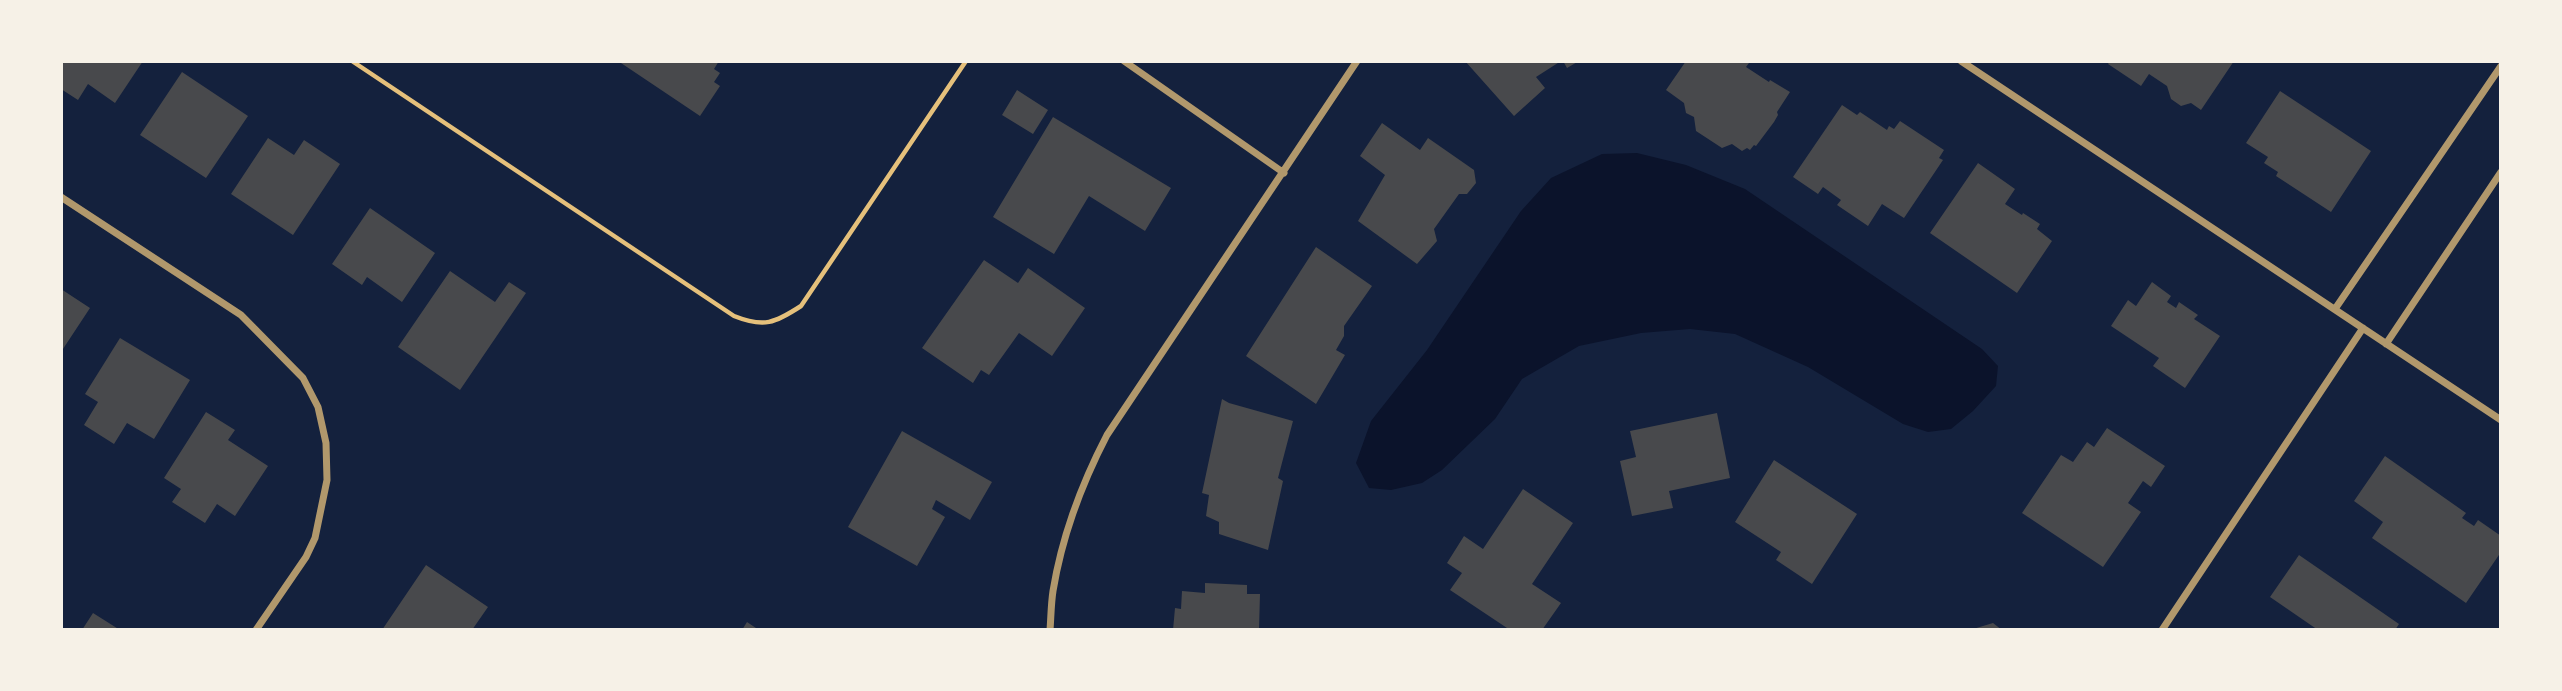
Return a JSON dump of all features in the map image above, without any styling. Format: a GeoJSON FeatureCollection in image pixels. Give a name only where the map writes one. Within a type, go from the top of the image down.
{"type":"FeatureCollection","features":[{"type":"Feature","properties":{"kind":"street"},"geometry":{"type":"LineString","coordinates":[[1124,61],[1284,173]]}},
{"type":"Feature","properties":{"kind":"street"},"geometry":{"type":"LineString","coordinates":[[1049,630],[1062,545],[1096,456],[1117,417],[1357,61]]}},
{"type":"Feature","properties":{"kind":"street"},"geometry":{"type":"LineString","coordinates":[[1961,61],[2501,419]]}},
{"type":"Feature","properties":{"kind":"street"},"geometry":{"type":"LineString","coordinates":[[2335,309],[2501,66]]}},
{"type":"Feature","properties":{"kind":"street"},"geometry":{"type":"LineString","coordinates":[[2386,344],[2501,172]]}},
{"type":"Feature","properties":{"kind":"street"},"geometry":{"type":"LineString","coordinates":[[61,197],[241,315],[303,378],[318,407],[326,443],[327,480],[315,538],[306,557],[256,630]]}},
{"type":"Feature","properties":{"kind":"street"},"geometry":{"type":"LineString","coordinates":[[2162,630],[2363,328]]}},
{"type":"Feature","properties":{"kind":"path"},"geometry":{"type":"LineString","coordinates":[[352,61],[734,316],[748,322],[777,322],[801,306],[966,61]]}},
{"type":"Feature","properties":{"kind":"water"},"geometry":{"type":"Polygon","coordinates":[[[1637,153],[1686,165],[1745,189],[1982,349],[1998,366],[1996,386],[1973,411],[1951,429],[1928,432],[1903,424],[1808,367],[1735,334],[1690,329],[1641,333],[1579,346],[1522,379],[1495,419],[1442,470],[1422,483],[1391,490],[1369,488],[1356,463],[1371,421],[1427,350],[1521,211],[1551,178],[1602,154],[1637,153]]]}},
{"type":"Feature","properties":{"kind":"building"},"geometry":{"type":"Polygon","coordinates":[[[61,61],[143,61],[115,103],[88,84],[78,100],[61,89],[61,61]]]}},
{"type":"Feature","properties":{"kind":"building"},"geometry":{"type":"Polygon","coordinates":[[[618,61],[719,61],[714,69],[720,73],[714,82],[720,86],[700,116],[618,61]]]}},
{"type":"Feature","properties":{"kind":"building"},"geometry":{"type":"Polygon","coordinates":[[[1465,61],[1561,61],[1536,77],[1545,88],[1514,116],[1465,61]]]}},
{"type":"Feature","properties":{"kind":"building"},"geometry":{"type":"Polygon","coordinates":[[[1563,61],[1579,61],[1567,68],[1563,61]]]}},
{"type":"Feature","properties":{"kind":"building"},"geometry":{"type":"Polygon","coordinates":[[[1686,61],[1747,61],[1749,63],[1746,67],[1790,92],[1774,122],[1756,146],[1742,151],[1732,144],[1722,148],[1696,131],[1694,117],[1686,113],[1684,103],[1666,90],[1686,61]]]}},
{"type":"Feature","properties":{"kind":"building"},"geometry":{"type":"Polygon","coordinates":[[[2110,61],[2234,61],[2201,110],[2191,103],[2181,106],[2171,99],[2167,86],[2149,74],[2141,86],[2108,64],[2110,61]]]}},
{"type":"Feature","properties":{"kind":"building"},"geometry":{"type":"Polygon","coordinates":[[[182,72],[248,116],[206,178],[140,135],[182,72]]]}},
{"type":"Feature","properties":{"kind":"building"},"geometry":{"type":"Polygon","coordinates":[[[1017,90],[1048,110],[1033,134],[1002,115],[1017,90]]]}},
{"type":"Feature","properties":{"kind":"building"},"geometry":{"type":"Polygon","coordinates":[[[2280,91],[2371,151],[2331,212],[2276,176],[2278,172],[2264,163],[2268,157],[2246,143],[2280,91]]]}},
{"type":"Feature","properties":{"kind":"building"},"geometry":{"type":"Polygon","coordinates":[[[1842,105],[1857,115],[1860,112],[1887,130],[1889,126],[1894,129],[1900,121],[1944,150],[1939,158],[1943,160],[1904,218],[1882,204],[1868,226],[1837,205],[1841,200],[1823,187],[1818,194],[1793,177],[1842,105]]]}},
{"type":"Feature","properties":{"kind":"building"},"geometry":{"type":"Polygon","coordinates":[[[1053,117],[1171,188],[1145,231],[1089,196],[1054,254],[993,217],[1053,117]]]}},
{"type":"Feature","properties":{"kind":"building"},"geometry":{"type":"Polygon","coordinates":[[[1382,123],[1420,150],[1428,138],[1474,170],[1476,183],[1467,194],[1459,194],[1434,229],[1437,241],[1417,264],[1358,221],[1385,175],[1360,156],[1382,123]]]}},
{"type":"Feature","properties":{"kind":"building"},"geometry":{"type":"Polygon","coordinates":[[[268,138],[294,155],[304,140],[340,164],[293,235],[231,194],[268,138]]]}},
{"type":"Feature","properties":{"kind":"building"},"geometry":{"type":"Polygon","coordinates":[[[1978,163],[2015,189],[2005,204],[2040,224],[2037,229],[2052,241],[2017,293],[1930,233],[1978,163]]]}},
{"type":"Feature","properties":{"kind":"building"},"geometry":{"type":"Polygon","coordinates":[[[370,208],[435,253],[402,302],[367,277],[362,285],[332,264],[370,208]]]}},
{"type":"Feature","properties":{"kind":"building"},"geometry":{"type":"Polygon","coordinates":[[[1316,247],[1372,286],[1344,326],[1344,336],[1336,350],[1345,355],[1316,404],[1246,356],[1316,247]]]}},
{"type":"Feature","properties":{"kind":"building"},"geometry":{"type":"Polygon","coordinates":[[[984,260],[1018,283],[1028,268],[1085,308],[1052,356],[1019,333],[989,375],[981,370],[973,383],[922,348],[984,260]]]}},
{"type":"Feature","properties":{"kind":"building"},"geometry":{"type":"Polygon","coordinates":[[[450,271],[495,302],[509,282],[526,293],[460,390],[398,347],[450,271]]]}},
{"type":"Feature","properties":{"kind":"building"},"geometry":{"type":"Polygon","coordinates":[[[2152,282],[2171,296],[2167,302],[2176,308],[2179,302],[2198,315],[2194,319],[2220,336],[2185,388],[2153,366],[2159,358],[2111,326],[2128,300],[2136,306],[2152,282]]]}},
{"type":"Feature","properties":{"kind":"building"},"geometry":{"type":"Polygon","coordinates":[[[61,289],[90,308],[61,352],[61,289]]]}},
{"type":"Feature","properties":{"kind":"building"},"geometry":{"type":"Polygon","coordinates":[[[120,338],[190,380],[154,439],[127,423],[114,444],[84,425],[98,402],[85,394],[120,338]]]}},
{"type":"Feature","properties":{"kind":"building"},"geometry":{"type":"Polygon","coordinates":[[[1222,399],[1293,421],[1278,478],[1283,481],[1268,550],[1219,534],[1219,522],[1206,516],[1209,495],[1202,493],[1222,399]]]}},
{"type":"Feature","properties":{"kind":"building"},"geometry":{"type":"Polygon","coordinates":[[[206,412],[235,430],[228,440],[268,466],[235,516],[217,504],[205,523],[172,502],[181,489],[164,478],[206,412]]]}},
{"type":"Feature","properties":{"kind":"building"},"geometry":{"type":"Polygon","coordinates":[[[1717,413],[1730,478],[1669,491],[1673,508],[1632,516],[1620,461],[1636,457],[1630,431],[1717,413]]]}},
{"type":"Feature","properties":{"kind":"building"},"geometry":{"type":"Polygon","coordinates":[[[2107,428],[2165,466],[2151,487],[2143,481],[2128,503],[2141,512],[2103,567],[2022,513],[2061,455],[2073,462],[2087,442],[2094,447],[2107,428]]]}},
{"type":"Feature","properties":{"kind":"building"},"geometry":{"type":"Polygon","coordinates":[[[902,431],[992,482],[970,520],[936,500],[932,509],[945,517],[917,566],[848,527],[902,431]]]}},
{"type":"Feature","properties":{"kind":"building"},"geometry":{"type":"Polygon","coordinates":[[[2385,456],[2466,513],[2462,518],[2474,526],[2478,520],[2501,536],[2501,552],[2466,603],[2372,538],[2383,522],[2354,501],[2385,456]]]}},
{"type":"Feature","properties":{"kind":"building"},"geometry":{"type":"Polygon","coordinates":[[[1774,460],[1857,514],[1812,584],[1776,560],[1781,552],[1735,522],[1774,460]]]}},
{"type":"Feature","properties":{"kind":"building"},"geometry":{"type":"Polygon","coordinates":[[[1523,489],[1573,523],[1532,584],[1561,603],[1542,630],[1510,630],[1450,590],[1462,573],[1447,563],[1464,536],[1483,549],[1523,489]]]}},
{"type":"Feature","properties":{"kind":"building"},"geometry":{"type":"Polygon","coordinates":[[[2299,555],[2399,624],[2395,630],[2318,630],[2270,597],[2299,555]]]}},
{"type":"Feature","properties":{"kind":"building"},"geometry":{"type":"Polygon","coordinates":[[[426,565],[488,607],[472,630],[382,630],[426,565]]]}},
{"type":"Feature","properties":{"kind":"building"},"geometry":{"type":"Polygon","coordinates":[[[1205,583],[1247,585],[1247,594],[1260,594],[1259,630],[1173,630],[1175,608],[1181,609],[1182,591],[1205,593],[1205,583]]]}},
{"type":"Feature","properties":{"kind":"building"},"geometry":{"type":"Polygon","coordinates":[[[93,613],[120,630],[82,630],[93,613]]]}},
{"type":"Feature","properties":{"kind":"building"},"geometry":{"type":"Polygon","coordinates":[[[747,622],[759,630],[742,630],[747,622]]]}},
{"type":"Feature","properties":{"kind":"building"},"geometry":{"type":"Polygon","coordinates":[[[1993,623],[2002,630],[1973,630],[1973,629],[1993,623]]]}}]}
